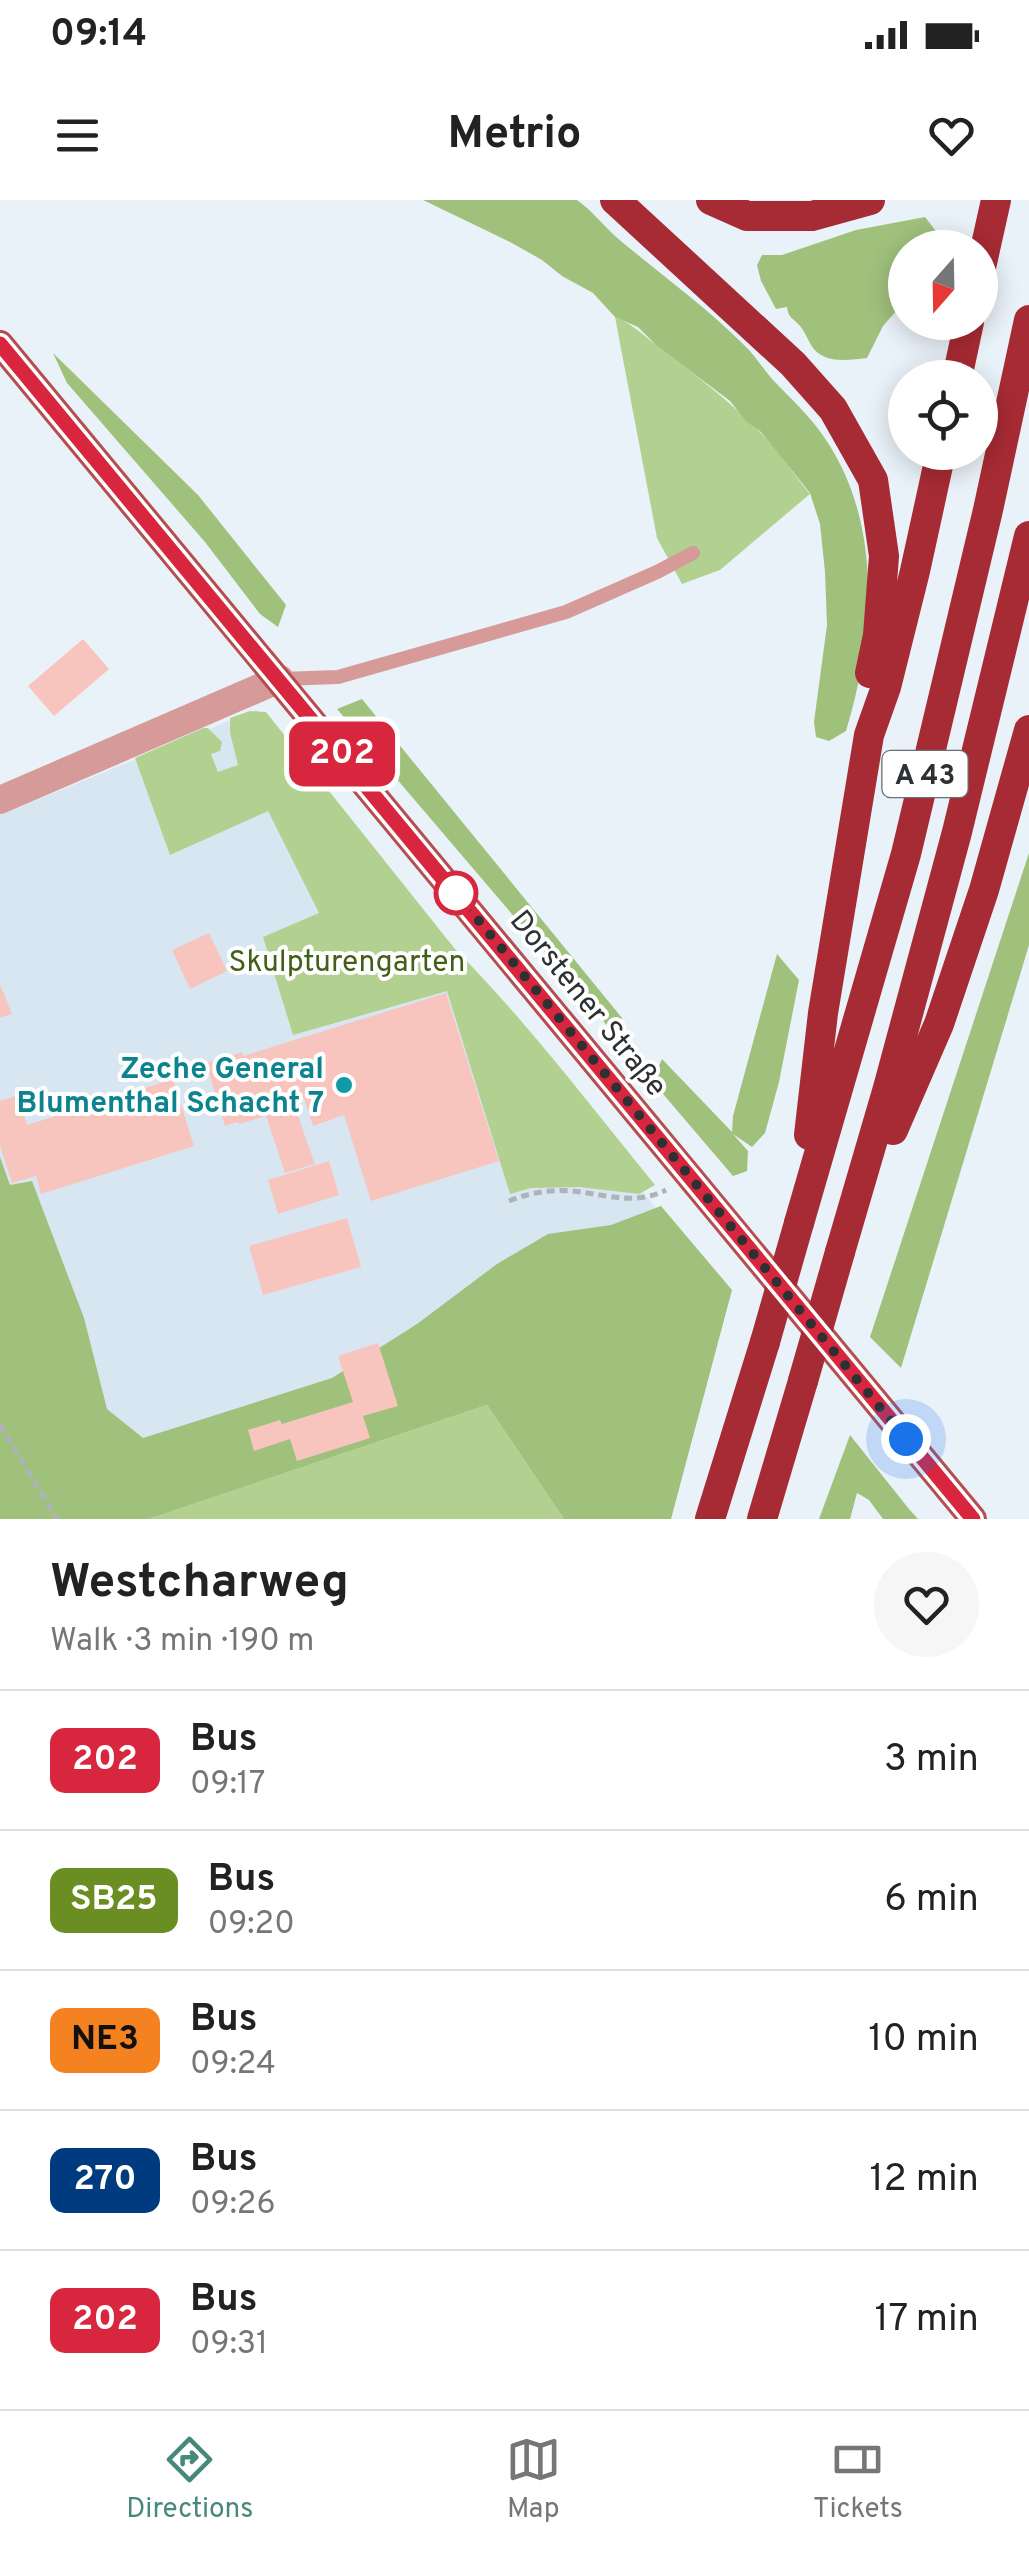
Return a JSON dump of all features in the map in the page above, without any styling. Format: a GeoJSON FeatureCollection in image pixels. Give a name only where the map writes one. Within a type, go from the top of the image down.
{"type":"FeatureCollection","features":[{"type":"Feature","properties":{"kind":"highway"},"geometry":{"type":"LineString","coordinates":[[614,200],[792,364],[833,409],[872,480],[884,556],[878,635],[864,699],[869,735]]}},
{"type":"Feature","properties":{"kind":"highway"},"geometry":{"type":"LineString","coordinates":[[711,200],[747,216],[812,216],[870,200]]}},
{"type":"Feature","properties":{"kind":"highway"},"geometry":{"type":"LineString","coordinates":[[989,230],[996,200]]}},
{"type":"Feature","properties":{"kind":"highway","name":"A 43"},"geometry":{"type":"LineString","coordinates":[[710,1519],[906,854],[1029,320]]}},
{"type":"Feature","properties":{"kind":"highway"},"geometry":{"type":"LineString","coordinates":[[800,1223],[823,1013],[869,735],[886,687],[937,470]]}},
{"type":"Feature","properties":{"kind":"highway","name":"A 43"},"geometry":{"type":"LineString","coordinates":[[762,1519],[958,832],[1029,536]]}},
{"type":"Feature","properties":{"kind":"highway"},"geometry":{"type":"LineString","coordinates":[[840,1252],[939,1024],[984,890],[1029,730]]}},
{"type":"Feature","properties":{"kind":"main road","name":"Dorstener Straße"},"geometry":{"type":"LineString","coordinates":[[0,344],[973,1519]]}},
{"type":"Feature","properties":{"kind":"street"},"geometry":{"type":"LineString","coordinates":[[0,800],[280,679]]}},
{"type":"Feature","properties":{"kind":"lane"},"geometry":{"type":"LineString","coordinates":[[280,679],[338,677],[566,612],[692,553]]}},
{"type":"Feature","properties":{"kind":"path"},"geometry":{"type":"LineString","coordinates":[[509,1201],[544,1191],[641,1199],[691,1178]]}},
{"type":"Feature","properties":{"kind":"path"},"geometry":{"type":"LineString","coordinates":[[0,1425],[57,1519]]}},
{"type":"Feature","properties":{"kind":"shaded area","name":"Zeche General Blumenthal Schacht 7"},"geometry":{"type":"Polygon","coordinates":[[[256,710],[703,1267],[149,1519],[0,1412],[0,815],[256,710]]]}},
{"type":"Feature","properties":{"kind":"green space"},"geometry":{"type":"Polygon","coordinates":[[[423,200],[577,200],[730,331],[813,422],[843,470],[865,543],[867,619],[856,695],[846,731],[829,741],[816,737],[814,722],[827,625],[820,524],[810,493],[761,432],[730,401],[638,327],[615,317],[593,293],[542,260],[423,200]]]}},
{"type":"Feature","properties":{"kind":"green space"},"geometry":{"type":"Polygon","coordinates":[[[925,217],[935,230],[888,230],[888,320],[867,358],[838,360],[824,357],[813,348],[787,307],[776,309],[757,265],[762,255],[782,255],[856,230],[925,217]]]}},
{"type":"Feature","properties":{"kind":"green space"},"geometry":{"type":"Polygon","coordinates":[[[615,317],[638,330],[737,410],[768,440],[810,494],[720,570],[682,584],[657,538],[615,317]]]}},
{"type":"Feature","properties":{"kind":"green space"},"geometry":{"type":"Polygon","coordinates":[[[53,353],[198,495],[286,605],[278,627],[260,614],[205,542],[67,383],[53,353]]]}},
{"type":"Feature","properties":{"kind":"green space"},"geometry":{"type":"Polygon","coordinates":[[[362,699],[622,1018],[616,1036],[337,709],[362,699]]]}},
{"type":"Feature","properties":{"kind":"green space","name":"Skulpturengarten"},"geometry":{"type":"Polygon","coordinates":[[[250,711],[266,712],[455,949],[533,1035],[655,1185],[639,1194],[579,1187],[531,1188],[510,1194],[447,991],[293,1035],[263,937],[319,913],[268,811],[170,855],[135,758],[208,728],[222,742],[220,751],[211,754],[218,772],[238,765],[230,718],[250,711]]]}},
{"type":"Feature","properties":{"kind":"green space"},"geometry":{"type":"Polygon","coordinates":[[[1029,853],[1029,945],[901,1368],[870,1337],[1029,853]]]}},
{"type":"Feature","properties":{"kind":"green space"},"geometry":{"type":"Polygon","coordinates":[[[777,954],[799,980],[779,1082],[765,1133],[752,1147],[733,1134],[748,1151],[747,1171],[733,1176],[652,1081],[662,1059],[732,1132],[777,954]]]}},
{"type":"Feature","properties":{"kind":"green space"},"geometry":{"type":"Polygon","coordinates":[[[0,1157],[10,1185],[32,1181],[84,1318],[107,1409],[143,1438],[332,1378],[417,1324],[497,1264],[548,1234],[611,1225],[661,1206],[732,1290],[671,1519],[564,1519],[487,1405],[149,1519],[0,1519],[0,1157]]]}},
{"type":"Feature","properties":{"kind":"green space"},"geometry":{"type":"Polygon","coordinates":[[[487,1405],[564,1519],[149,1519],[487,1405]]]}},
{"type":"Feature","properties":{"kind":"green space"},"geometry":{"type":"Polygon","coordinates":[[[850,1435],[918,1519],[883,1519],[869,1500],[857,1493],[850,1519],[819,1519],[850,1435]]]}},
{"type":"Feature","properties":{"kind":"building"},"geometry":{"type":"Polygon","coordinates":[[[83,639],[109,669],[54,716],[28,686],[83,639]]]}},
{"type":"Feature","properties":{"kind":"building"},"geometry":{"type":"Polygon","coordinates":[[[209,933],[227,971],[190,989],[172,950],[209,933]]]}},
{"type":"Feature","properties":{"kind":"building"},"geometry":{"type":"Polygon","coordinates":[[[0,984],[12,1014],[0,1018],[0,984]]]}},
{"type":"Feature","properties":{"kind":"building","name":"Zeche General Blumenthal Schacht 7"},"geometry":{"type":"Polygon","coordinates":[[[446,993],[499,1161],[371,1201],[344,1115],[313,1126],[304,1098],[293,1102],[315,1164],[285,1173],[266,1116],[225,1126],[206,1063],[242,1052],[243,1056],[446,993]]]}},
{"type":"Feature","properties":{"kind":"building"},"geometry":{"type":"Polygon","coordinates":[[[173,1079],[194,1146],[41,1194],[36,1176],[12,1183],[0,1146],[0,1101],[18,1095],[27,1125],[173,1079]]]}},
{"type":"Feature","properties":{"kind":"building"},"geometry":{"type":"Polygon","coordinates":[[[329,1161],[339,1195],[278,1214],[268,1180],[329,1161]]]}},
{"type":"Feature","properties":{"kind":"building"},"geometry":{"type":"Polygon","coordinates":[[[347,1218],[361,1267],[263,1295],[249,1246],[347,1218]]]}},
{"type":"Feature","properties":{"kind":"building"},"geometry":{"type":"Polygon","coordinates":[[[378,1343],[398,1406],[363,1416],[370,1438],[297,1461],[290,1439],[254,1451],[248,1430],[353,1402],[338,1356],[378,1343]]]}},
{"type":"Feature","properties":{"kind":"bus line","name":"202"},"geometry":{"type":"LineString","coordinates":[[0,344],[973,1519]]}},
{"type":"Feature","properties":{"kind":"place","name":"Zeche General Blumenthal Schacht 7"},"geometry":{"type":"Point","coordinates":[344,1085]}},
{"type":"Feature","properties":{"kind":"route"},"geometry":{"type":"LineString","coordinates":[[456,893],[906,1439]]}}]}
